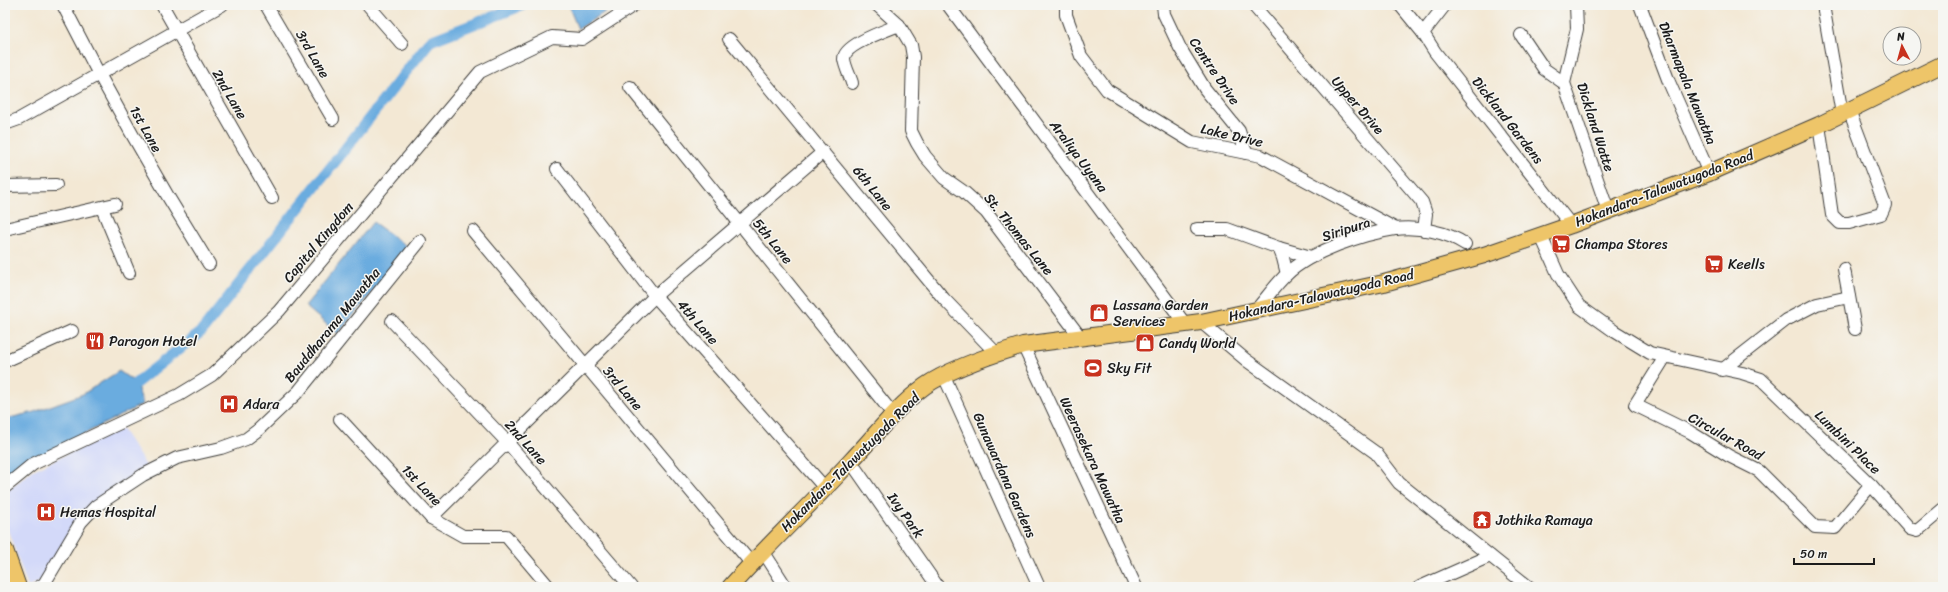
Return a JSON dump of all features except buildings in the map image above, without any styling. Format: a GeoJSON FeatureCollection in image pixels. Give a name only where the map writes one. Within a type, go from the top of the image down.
{"type":"FeatureCollection","features":[{"type":"Feature","properties":{"kind":"main road","name":"Hokandara-Talawatugoda Road"},"geometry":{"type":"LineString","coordinates":[[730,587],[762,551],[850,462],[893,414],[925,386],[996,353],[1023,345],[1201,322],[1384,283],[1474,258],[1541,236],[1709,173],[1819,125],[1943,64]]}},
{"type":"Feature","properties":{"kind":"main road"},"geometry":{"type":"LineString","coordinates":[[5,550],[18,587]]}},
{"type":"Feature","properties":{"kind":"street","name":"1st Lane"},"geometry":{"type":"LineString","coordinates":[[63,5],[99,75],[165,193],[209,264]]}},
{"type":"Feature","properties":{"kind":"street","name":"2nd Lane"},"geometry":{"type":"LineString","coordinates":[[162,5],[272,198]]}},
{"type":"Feature","properties":{"kind":"street"},"geometry":{"type":"LineString","coordinates":[[5,124],[19,119],[222,5]]}},
{"type":"Feature","properties":{"kind":"street","name":"3rd Lane"},"geometry":{"type":"LineString","coordinates":[[266,5],[333,119]]}},
{"type":"Feature","properties":{"kind":"street"},"geometry":{"type":"LineString","coordinates":[[368,5],[402,44]]}},
{"type":"Feature","properties":{"kind":"street","name":"Capital Kingdom"},"geometry":{"type":"LineString","coordinates":[[5,487],[33,464],[179,395],[212,375],[279,311],[480,72],[552,37],[582,39],[634,5]]}},
{"type":"Feature","properties":{"kind":"street","name":"St. Thomas Lane"},"geometry":{"type":"LineString","coordinates":[[877,5],[899,25],[911,45],[911,130],[925,156],[944,178],[964,192],[986,212],[1082,338]]}},
{"type":"Feature","properties":{"kind":"street","name":"Araliya Uyana"},"geometry":{"type":"LineString","coordinates":[[948,5],[1185,324]]}},
{"type":"Feature","properties":{"kind":"street","name":"Lake Drive"},"geometry":{"type":"LineString","coordinates":[[1066,5],[1066,15],[1082,56],[1107,90],[1192,142],[1261,156],[1396,229]]}},
{"type":"Feature","properties":{"kind":"street","name":"Centre Drive"},"geometry":{"type":"LineString","coordinates":[[1163,5],[1164,14],[1180,48],[1205,89],[1239,132],[1246,153]]}},
{"type":"Feature","properties":{"kind":"street","name":"Upper Drive"},"geometry":{"type":"LineString","coordinates":[[1253,5],[1422,202],[1426,214],[1424,230]]}},
{"type":"Feature","properties":{"kind":"street","name":"Dickland Gardens"},"geometry":{"type":"LineString","coordinates":[[1400,5],[1570,225]]}},
{"type":"Feature","properties":{"kind":"street"},"geometry":{"type":"LineString","coordinates":[[1422,33],[1445,5]]}},
{"type":"Feature","properties":{"kind":"street","name":"Dickland Watte"},"geometry":{"type":"LineString","coordinates":[[1576,5],[1577,29],[1564,83],[1608,211]]}},
{"type":"Feature","properties":{"kind":"street","name":"Dharmapala Mawatha"},"geometry":{"type":"LineString","coordinates":[[1640,5],[1669,82],[1709,173]]}},
{"type":"Feature","properties":{"kind":"street"},"geometry":{"type":"LineString","coordinates":[[1819,125],[1832,216],[1840,223],[1881,214],[1885,205],[1846,112],[1823,5]]}},
{"type":"Feature","properties":{"kind":"street"},"geometry":{"type":"LineString","coordinates":[[852,83],[844,59],[845,54],[851,47],[899,25]]}},
{"type":"Feature","properties":{"kind":"street"},"geometry":{"type":"LineString","coordinates":[[1521,35],[1544,69],[1564,83]]}},
{"type":"Feature","properties":{"kind":"street","name":"6th Lane"},"geometry":{"type":"LineString","coordinates":[[730,39],[944,299],[996,353]]}},
{"type":"Feature","properties":{"kind":"street","name":"5th Lane"},"geometry":{"type":"LineString","coordinates":[[630,87],[893,414]]}},
{"type":"Feature","properties":{"kind":"street"},"geometry":{"type":"LineString","coordinates":[[431,518],[656,296],[823,152]]}},
{"type":"Feature","properties":{"kind":"street","name":"4th Lane"},"geometry":{"type":"LineString","coordinates":[[557,169],[656,296],[825,488]]}},
{"type":"Feature","properties":{"kind":"street"},"geometry":{"type":"LineString","coordinates":[[5,186],[56,185]]}},
{"type":"Feature","properties":{"kind":"street"},"geometry":{"type":"LineString","coordinates":[[5,230],[115,204]]}},
{"type":"Feature","properties":{"kind":"street"},"geometry":{"type":"LineString","coordinates":[[102,208],[129,273]]}},
{"type":"Feature","properties":{"kind":"street"},"geometry":{"type":"LineString","coordinates":[[1197,229],[1227,229],[1279,248],[1311,257]]}},
{"type":"Feature","properties":{"kind":"street","name":"Siripura"},"geometry":{"type":"LineString","coordinates":[[1255,311],[1287,274],[1311,257],[1343,242],[1396,229],[1424,230],[1455,237],[1465,244]]}},
{"type":"Feature","properties":{"kind":"street","name":"3rd Lane"},"geometry":{"type":"LineString","coordinates":[[473,231],[585,367],[751,563]]}},
{"type":"Feature","properties":{"kind":"street","name":"Lumbini Place"},"geometry":{"type":"LineString","coordinates":[[1541,236],[1558,274],[1579,306],[1614,331],[1650,352],[1665,357],[1742,373],[1761,379],[1871,485],[1910,529],[1917,532],[1943,509]]}},
{"type":"Feature","properties":{"kind":"street","name":"Bauddharama Mawatha"},"geometry":{"type":"LineString","coordinates":[[39,587],[44,584],[81,522],[96,506],[143,474],[177,458],[221,448],[246,438],[258,430],[299,391],[420,241]]}},
{"type":"Feature","properties":{"kind":"street"},"geometry":{"type":"LineString","coordinates":[[1279,248],[1284,258],[1287,274]]}},
{"type":"Feature","properties":{"kind":"street"},"geometry":{"type":"LineString","coordinates":[[1844,269],[1856,329]]}},
{"type":"Feature","properties":{"kind":"street"},"geometry":{"type":"LineString","coordinates":[[1722,370],[1786,320],[1817,304],[1849,297]]}},
{"type":"Feature","properties":{"kind":"street","name":"2nd Lane"},"geometry":{"type":"LineString","coordinates":[[392,321],[507,442],[631,587]]}},
{"type":"Feature","properties":{"kind":"street"},"geometry":{"type":"LineString","coordinates":[[1201,322],[1246,360],[1376,453],[1399,483],[1528,587]]}},
{"type":"Feature","properties":{"kind":"street"},"geometry":{"type":"LineString","coordinates":[[5,361],[72,331]]}},
{"type":"Feature","properties":{"kind":"street","name":"Weerasekara Mawatha"},"geometry":{"type":"LineString","coordinates":[[1023,345],[1136,587]]}},
{"type":"Feature","properties":{"kind":"street","name":"Circular Road"},"geometry":{"type":"LineString","coordinates":[[1665,357],[1635,405],[1690,432],[1729,456],[1759,471],[1815,527],[1835,528],[1871,485]]}},
{"type":"Feature","properties":{"kind":"street","name":"Gunawardana Gardens"},"geometry":{"type":"LineString","coordinates":[[944,376],[1038,587]]}},
{"type":"Feature","properties":{"kind":"street","name":"1st Lane"},"geometry":{"type":"LineString","coordinates":[[340,419],[431,518],[463,536],[506,536],[549,587]]}},
{"type":"Feature","properties":{"kind":"street","name":"Ivy Park"},"geometry":{"type":"LineString","coordinates":[[850,462],[937,587]]}},
{"type":"Feature","properties":{"kind":"street"},"geometry":{"type":"LineString","coordinates":[[762,551],[786,587]]}},
{"type":"Feature","properties":{"kind":"street"},"geometry":{"type":"LineString","coordinates":[[1420,587],[1490,556]]}},
{"type":"Feature","properties":{"kind":"shaded area","name":"Hemas Hospital"},"geometry":{"type":"Polygon","coordinates":[[[122,429],[147,467],[94,503],[42,581],[28,587],[5,522],[5,493],[33,470],[122,429]]]}},
{"type":"Feature","properties":{"kind":"water"},"geometry":{"type":"Polygon","coordinates":[[[568,5],[616,5],[578,29],[568,5]]]}},
{"type":"Feature","properties":{"kind":"water"},"geometry":{"type":"Polygon","coordinates":[[[373,222],[409,248],[338,334],[305,306],[373,222]]]}},
{"type":"Feature","properties":{"kind":"water"},"geometry":{"type":"Polygon","coordinates":[[[119,371],[136,383],[143,404],[35,459],[5,484],[5,419],[34,412],[83,394],[119,371]]]}},
{"type":"Feature","properties":{"kind":"waterway"},"geometry":{"type":"LineString","coordinates":[[136,383],[202,331],[430,41],[523,5]]}},
{"type":"Feature","properties":{"kind":"place","name":"Champa Stores"},"geometry":{"type":"Point","coordinates":[1561,244]}},
{"type":"Feature","properties":{"kind":"place","name":"Keells"},"geometry":{"type":"Point","coordinates":[1714,264]}},
{"type":"Feature","properties":{"kind":"place","name":"Lassana Garden Services"},"geometry":{"type":"Point","coordinates":[1099,313]}},
{"type":"Feature","properties":{"kind":"place","name":"Parogon Hotel"},"geometry":{"type":"Point","coordinates":[95,341]}},
{"type":"Feature","properties":{"kind":"place","name":"Candy World"},"geometry":{"type":"Point","coordinates":[1145,343]}},
{"type":"Feature","properties":{"kind":"place","name":"Sky Fit"},"geometry":{"type":"Point","coordinates":[1093,368]}},
{"type":"Feature","properties":{"kind":"place","name":"Adara"},"geometry":{"type":"Point","coordinates":[229,404]}},
{"type":"Feature","properties":{"kind":"place","name":"Hemas Hospital"},"geometry":{"type":"Point","coordinates":[46,512]}},
{"type":"Feature","properties":{"kind":"place","name":"Jothika Ramaya"},"geometry":{"type":"Point","coordinates":[1482,520]}}]}
